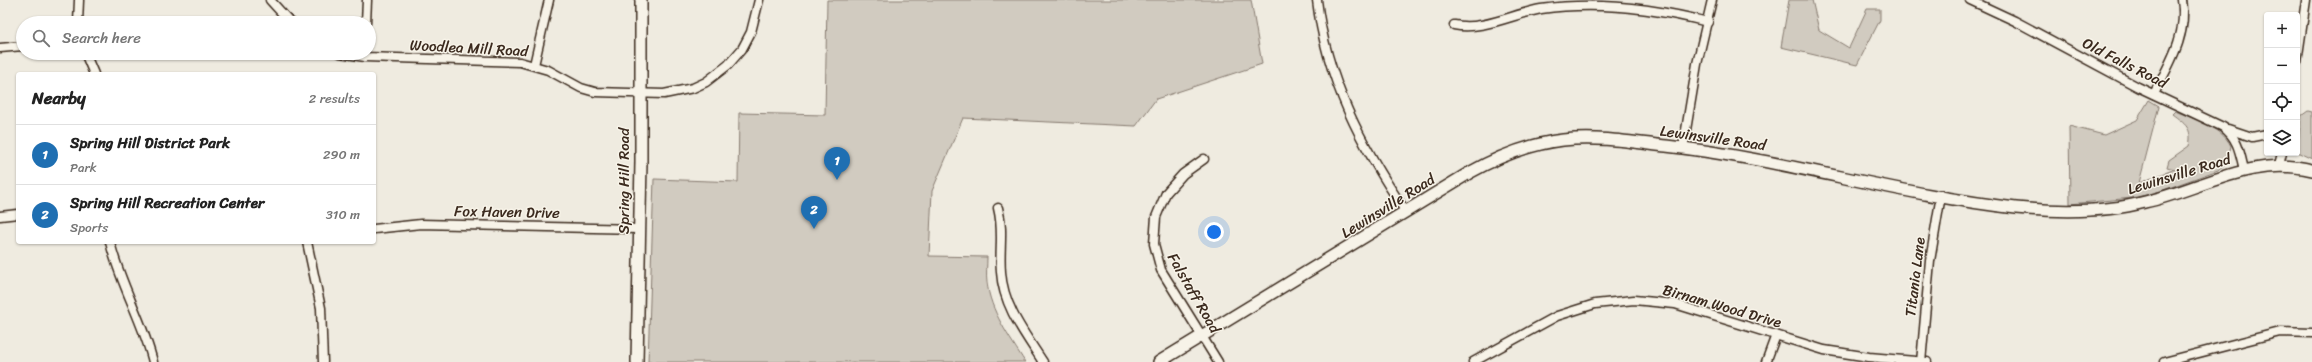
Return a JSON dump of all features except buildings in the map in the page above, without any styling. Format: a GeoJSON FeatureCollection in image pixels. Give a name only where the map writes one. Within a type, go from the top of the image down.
{"type":"FeatureCollection","features":[{"type":"Feature","properties":{"kind":"main road","name":"Spring Hill Road"},"geometry":{"type":"LineString","coordinates":[[637,362],[641,0]]}},
{"type":"Feature","properties":{"kind":"main road","name":"Lewinsville Road"},"geometry":{"type":"LineString","coordinates":[[1159,362],[1484,165],[1504,155],[1543,143],[1590,139],[1683,148],[1774,163],[1941,195],[2029,209],[2085,210],[2144,203],[2244,170],[2279,165],[2312,170]]}},
{"type":"Feature","properties":{"kind":"street"},"geometry":{"type":"LineString","coordinates":[[78,16],[79,0]]}},
{"type":"Feature","properties":{"kind":"street"},"geometry":{"type":"LineString","coordinates":[[270,0],[285,16]]}},
{"type":"Feature","properties":{"kind":"street"},"geometry":{"type":"LineString","coordinates":[[366,16],[367,0]]}},
{"type":"Feature","properties":{"kind":"street"},"geometry":{"type":"LineString","coordinates":[[534,65],[549,0]]}},
{"type":"Feature","properties":{"kind":"street","name":"Woodlea Mill Road"},"geometry":{"type":"LineString","coordinates":[[376,55],[520,62],[548,70],[581,88],[595,92],[640,95],[678,92],[693,88],[718,74],[742,49],[756,18],[759,0]]}},
{"type":"Feature","properties":{"kind":"street"},"geometry":{"type":"LineString","coordinates":[[1317,0],[1327,54],[1343,102],[1371,158],[1406,212]]}},
{"type":"Feature","properties":{"kind":"street"},"geometry":{"type":"LineString","coordinates":[[1683,148],[1697,64],[1712,0]]}},
{"type":"Feature","properties":{"kind":"street","name":"Old Falls Road"},"geometry":{"type":"LineString","coordinates":[[1970,0],[2015,21],[2154,94],[2223,127],[2233,136],[2238,144],[2244,170]]}},
{"type":"Feature","properties":{"kind":"street"},"geometry":{"type":"LineString","coordinates":[[2154,94],[2176,50],[2181,36],[2183,20],[2182,0]]}},
{"type":"Feature","properties":{"kind":"street"},"geometry":{"type":"LineString","coordinates":[[2299,48],[2306,0]]}},
{"type":"Feature","properties":{"kind":"street"},"geometry":{"type":"LineString","coordinates":[[1454,25],[1472,27],[1540,10],[1593,5],[1649,9],[1708,22]]}},
{"type":"Feature","properties":{"kind":"street"},"geometry":{"type":"LineString","coordinates":[[0,48],[16,47]]}},
{"type":"Feature","properties":{"kind":"street"},"geometry":{"type":"LineString","coordinates":[[88,60],[93,72]]}},
{"type":"Feature","properties":{"kind":"street"},"geometry":{"type":"LineString","coordinates":[[2223,127],[2252,137],[2264,135]]}},
{"type":"Feature","properties":{"kind":"street"},"geometry":{"type":"LineString","coordinates":[[2279,165],[2281,156]]}},
{"type":"Feature","properties":{"kind":"street","name":"Falstaff Road"},"geometry":{"type":"LineString","coordinates":[[1204,159],[1183,174],[1166,193],[1160,206],[1154,230],[1154,244],[1161,270],[1218,362]]}},
{"type":"Feature","properties":{"kind":"street","name":"Titania Lane"},"geometry":{"type":"LineString","coordinates":[[1921,362],[1930,262],[1941,195]]}},
{"type":"Feature","properties":{"kind":"street"},"geometry":{"type":"LineString","coordinates":[[998,208],[1003,233],[1001,272],[1006,298],[1012,312],[1043,362]]}},
{"type":"Feature","properties":{"kind":"street"},"geometry":{"type":"LineString","coordinates":[[0,216],[16,214]]}},
{"type":"Feature","properties":{"kind":"street","name":"Fox Haven Drive"},"geometry":{"type":"LineString","coordinates":[[376,228],[421,224],[639,229]]}},
{"type":"Feature","properties":{"kind":"street"},"geometry":{"type":"LineString","coordinates":[[111,244],[122,280],[153,362]]}},
{"type":"Feature","properties":{"kind":"street"},"geometry":{"type":"LineString","coordinates":[[307,244],[321,308],[323,362]]}},
{"type":"Feature","properties":{"kind":"street","name":"Birnam Wood Drive"},"geometry":{"type":"LineString","coordinates":[[1472,362],[1557,316],[1577,308],[1613,301],[1634,300],[1675,304],[1776,335],[1846,354],[1927,362]]}},
{"type":"Feature","properties":{"kind":"street"},"geometry":{"type":"LineString","coordinates":[[2164,362],[2218,350],[2280,332],[2312,333]]}},
{"type":"Feature","properties":{"kind":"street"},"geometry":{"type":"LineString","coordinates":[[1766,362],[1776,335]]}},
{"type":"Feature","properties":{"kind":"shaded area"},"geometry":{"type":"Polygon","coordinates":[[[827,0],[1251,0],[1262,64],[1156,99],[1136,126],[963,118],[932,191],[929,256],[987,257],[987,282],[992,303],[1007,334],[1025,362],[648,362],[654,179],[738,182],[739,113],[825,115],[827,0]]]}},
{"type":"Feature","properties":{"kind":"shaded area"},"geometry":{"type":"Polygon","coordinates":[[[1789,0],[1812,0],[1819,30],[1849,48],[1867,9],[1880,9],[1880,20],[1857,65],[1781,47],[1789,0]]]}},
{"type":"Feature","properties":{"kind":"shaded area"},"geometry":{"type":"Polygon","coordinates":[[[2149,100],[2159,106],[2139,183],[2175,169],[2167,167],[2169,160],[2189,146],[2189,131],[2184,124],[2172,114],[2175,111],[2198,120],[2221,133],[2231,146],[2227,162],[2218,170],[2155,193],[2132,198],[2070,204],[2069,126],[2104,135],[2137,120],[2149,100]]]}},
{"type":"Feature","properties":{"kind":"shaded area"},"geometry":{"type":"Polygon","coordinates":[[[2308,111],[2312,112],[2312,159],[2300,153],[2301,116],[2308,111]]]}},
{"type":"Feature","properties":{"kind":"place","name":"Spring Hill District Park"},"geometry":{"type":"Point","coordinates":[837,180]}},
{"type":"Feature","properties":{"kind":"place","name":"Spring Hill Recreation Center"},"geometry":{"type":"Point","coordinates":[814,229]}}]}
